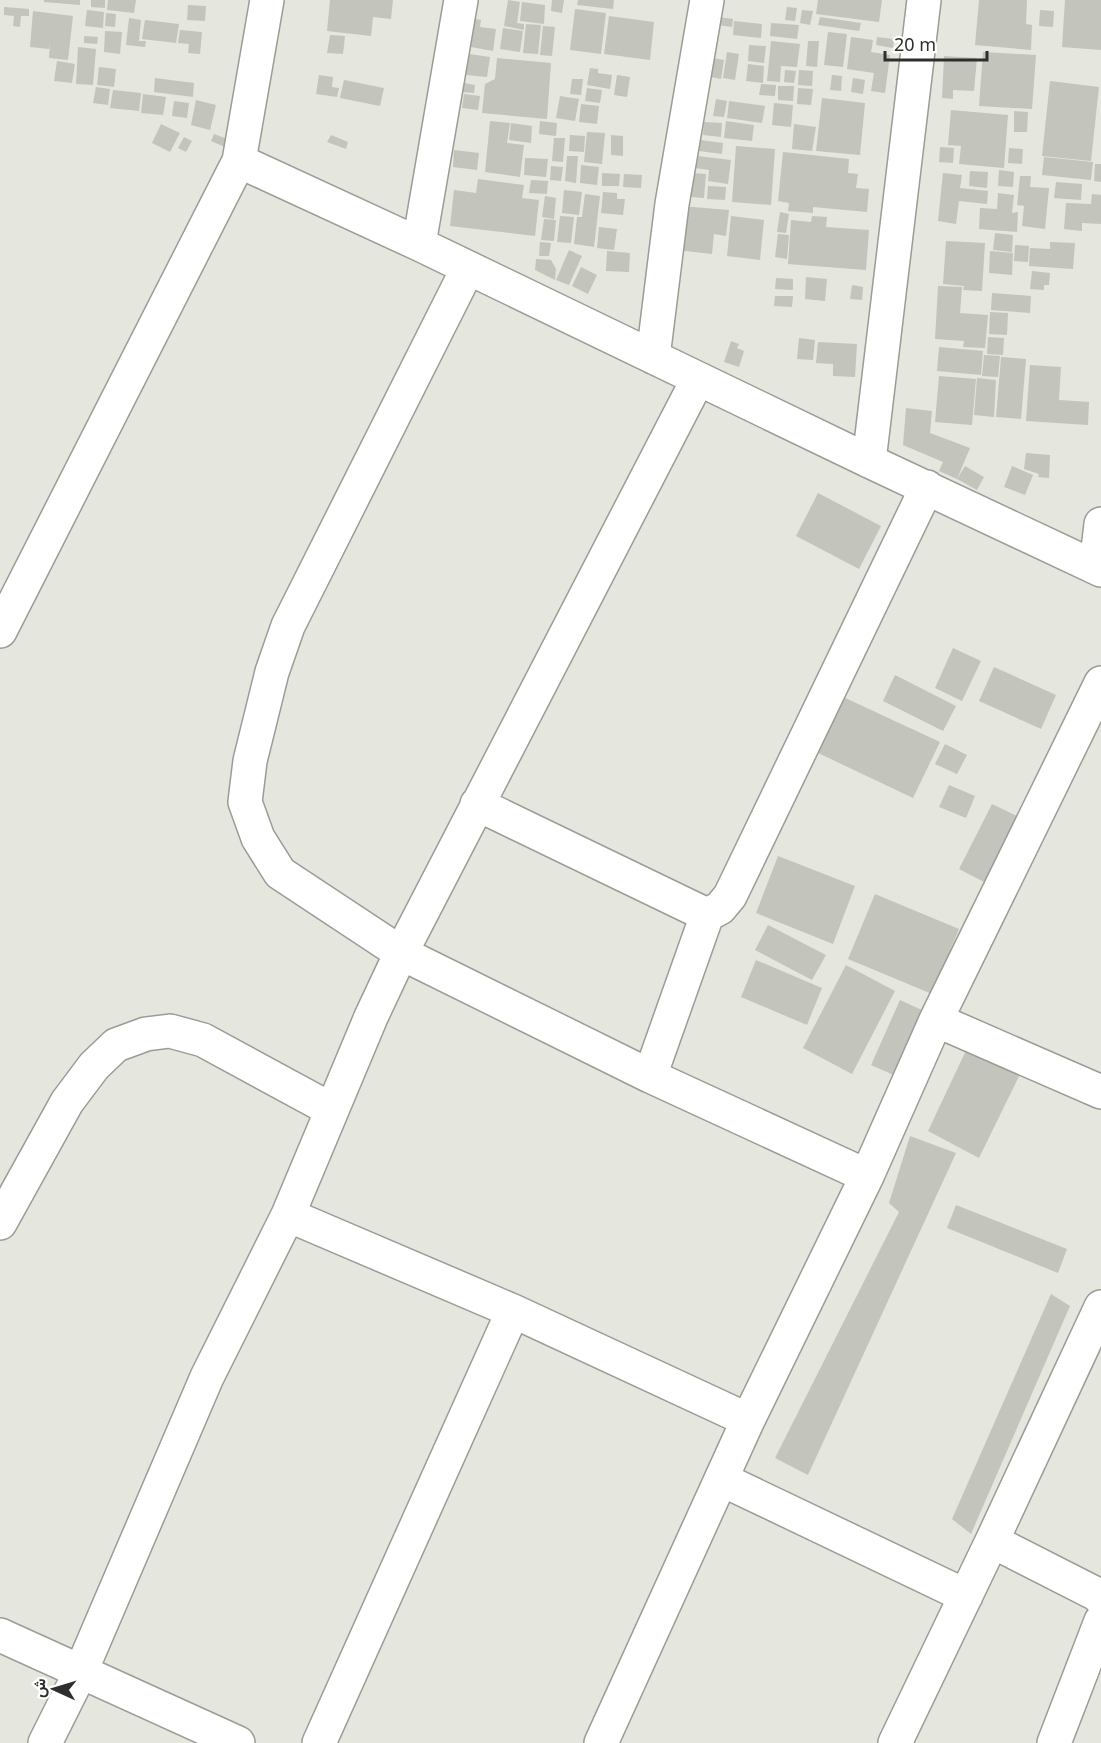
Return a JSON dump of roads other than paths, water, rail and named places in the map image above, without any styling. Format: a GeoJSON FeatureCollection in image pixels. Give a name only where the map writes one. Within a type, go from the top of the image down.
{"type":"FeatureCollection","features":[{"type":"Feature","properties":{"kind":"street"},"geometry":{"type":"LineString","coordinates":[[0,631],[239,161],[267,0]]}},
{"type":"Feature","properties":{"kind":"street"},"geometry":{"type":"LineString","coordinates":[[419,244],[461,0]]}},
{"type":"Feature","properties":{"kind":"street"},"geometry":{"type":"LineString","coordinates":[[653,357],[672,204],[707,0]]}},
{"type":"Feature","properties":{"kind":"street"},"geometry":{"type":"LineString","coordinates":[[869,461],[924,0]]}},
{"type":"Feature","properties":{"kind":"street"},"geometry":{"type":"LineString","coordinates":[[239,161],[419,244],[869,461],[1098,568],[1101,524]]}},
{"type":"Feature","properties":{"kind":"street"},"geometry":{"type":"LineString","coordinates":[[468,268],[288,626],[272,672],[250,761],[245,802],[258,838],[280,873],[400,953],[650,1076],[867,1176]]}},
{"type":"Feature","properties":{"kind":"street"},"geometry":{"type":"LineString","coordinates":[[45,1743],[81,1671],[207,1377],[288,1215],[400,953],[698,379]]}},
{"type":"Feature","properties":{"kind":"street"},"geometry":{"type":"LineString","coordinates":[[650,1076],[707,915],[720,908],[730,896],[927,487]]}},
{"type":"Feature","properties":{"kind":"street"},"geometry":{"type":"LineString","coordinates":[[600,1743],[748,1419],[867,1176],[936,1020],[1101,683]]}},
{"type":"Feature","properties":{"kind":"street"},"geometry":{"type":"LineString","coordinates":[[477,804],[707,915]]}},
{"type":"Feature","properties":{"kind":"street"},"geometry":{"type":"LineString","coordinates":[[936,1020],[1101,1092]]}},
{"type":"Feature","properties":{"kind":"street"},"geometry":{"type":"LineString","coordinates":[[0,1223],[67,1102],[94,1066],[116,1045],[146,1034],[170,1031],[203,1040],[332,1110]]}},
{"type":"Feature","properties":{"kind":"street"},"geometry":{"type":"LineString","coordinates":[[288,1215],[513,1311],[748,1419]]}},
{"type":"Feature","properties":{"kind":"street"},"geometry":{"type":"LineString","coordinates":[[895,1743],[1101,1307]]}},
{"type":"Feature","properties":{"kind":"street"},"geometry":{"type":"LineString","coordinates":[[319,1743],[513,1311]]}},
{"type":"Feature","properties":{"kind":"street"},"geometry":{"type":"LineString","coordinates":[[721,1479],[966,1596]]}},
{"type":"Feature","properties":{"kind":"street"},"geometry":{"type":"LineString","coordinates":[[992,1541],[1098,1595],[1101,1599]]}},
{"type":"Feature","properties":{"kind":"street"},"geometry":{"type":"LineString","coordinates":[[1054,1743],[1101,1621]]}},
{"type":"Feature","properties":{"kind":"street"},"geometry":{"type":"LineString","coordinates":[[0,1635],[237,1743]]}}]}
